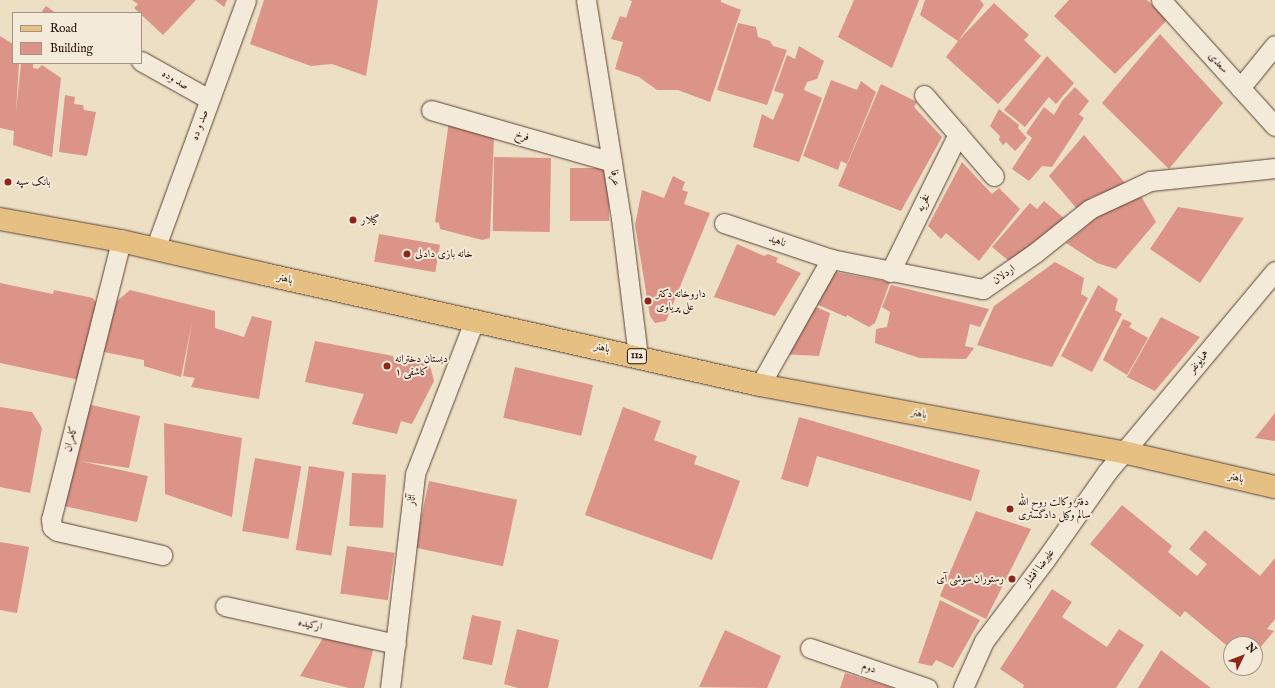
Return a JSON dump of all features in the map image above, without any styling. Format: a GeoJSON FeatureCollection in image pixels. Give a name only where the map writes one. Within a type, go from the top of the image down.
{"type":"FeatureCollection","features":[{"type":"Feature","properties":{"kind":"main road","name":"باهنر"},"geometry":{"type":"LineString","coordinates":[[0,219],[121,241],[474,321],[638,356],[760,385],[1123,452],[1275,487]]}},
{"type":"Feature","properties":{"kind":"street","name":"صد و ده"},"geometry":{"type":"LineString","coordinates":[[155,249],[246,0]]}},
{"type":"Feature","properties":{"kind":"street","name":"عرفا"},"geometry":{"type":"LineString","coordinates":[[586,0],[621,218],[638,356]]}},
{"type":"Feature","properties":{"kind":"street","name":"سعدی"},"geometry":{"type":"LineString","coordinates":[[1161,0],[1275,126]]}},
{"type":"Feature","properties":{"kind":"street"},"geometry":{"type":"LineString","coordinates":[[1240,88],[1275,45]]}},
{"type":"Feature","properties":{"kind":"street","name":"صد وده"},"geometry":{"type":"LineString","coordinates":[[142,62],[209,99]]}},
{"type":"Feature","properties":{"kind":"street"},"geometry":{"type":"LineString","coordinates":[[924,96],[994,176]]}},
{"type":"Feature","properties":{"kind":"street","name":"فرخ"},"geometry":{"type":"LineString","coordinates":[[431,110],[612,162]]}},
{"type":"Feature","properties":{"kind":"street","name":"فخریه"},"geometry":{"type":"LineString","coordinates":[[890,272],[958,134]]}},
{"type":"Feature","properties":{"kind":"street","name":"اردلان"},"geometry":{"type":"LineString","coordinates":[[831,259],[890,272],[983,289],[1035,253],[1090,209],[1150,181],[1275,168]]}},
{"type":"Feature","properties":{"kind":"street","name":"ناهید"},"geometry":{"type":"LineString","coordinates":[[724,223],[831,259]]}},
{"type":"Feature","properties":{"kind":"street","name":"کامران"},"geometry":{"type":"LineString","coordinates":[[121,241],[51,519],[52,527],[57,531],[162,555]]}},
{"type":"Feature","properties":{"kind":"street"},"geometry":{"type":"LineString","coordinates":[[760,385],[831,259]]}},
{"type":"Feature","properties":{"kind":"street","name":"همایونفر"},"geometry":{"type":"LineString","coordinates":[[1123,452],[1275,271]]}},
{"type":"Feature","properties":{"kind":"street","name":"آثار"},"geometry":{"type":"LineString","coordinates":[[390,688],[415,474],[474,321]]}},
{"type":"Feature","properties":{"kind":"street","name":"علیرضا افشار"},"geometry":{"type":"LineString","coordinates":[[963,688],[984,641],[1046,560],[1123,452]]}},
{"type":"Feature","properties":{"kind":"street","name":"ارکیده"},"geometry":{"type":"LineString","coordinates":[[225,606],[396,644]]}},
{"type":"Feature","properties":{"kind":"street","name":"دوم"},"geometry":{"type":"LineString","coordinates":[[810,648],[927,688]]}},
{"type":"Feature","properties":{"kind":"building"},"geometry":{"type":"Polygon","coordinates":[[[132,0],[196,0],[163,35],[142,15],[142,12],[138,12],[134,8],[138,4],[132,0]]]}},
{"type":"Feature","properties":{"kind":"building"},"geometry":{"type":"Polygon","coordinates":[[[215,0],[227,0],[224,7],[215,0]]]}},
{"type":"Feature","properties":{"kind":"building"},"geometry":{"type":"Polygon","coordinates":[[[264,0],[378,0],[366,76],[332,64],[311,66],[250,44],[264,0]]]}},
{"type":"Feature","properties":{"kind":"building"},"geometry":{"type":"Polygon","coordinates":[[[629,0],[721,0],[721,2],[741,10],[710,102],[678,90],[657,90],[639,77],[615,69],[623,42],[611,39],[620,16],[626,18],[632,1],[629,0]]]}},
{"type":"Feature","properties":{"kind":"building"},"geometry":{"type":"Polygon","coordinates":[[[854,0],[919,0],[892,68],[838,37],[854,0]]]}},
{"type":"Feature","properties":{"kind":"building"},"geometry":{"type":"Polygon","coordinates":[[[925,0],[980,0],[984,5],[958,41],[920,15],[925,0]]]}},
{"type":"Feature","properties":{"kind":"building"},"geometry":{"type":"Polygon","coordinates":[[[1069,0],[1147,0],[1168,19],[1115,74],[1054,16],[1069,0]]]}},
{"type":"Feature","properties":{"kind":"building"},"geometry":{"type":"Polygon","coordinates":[[[994,3],[1029,35],[1024,40],[1041,56],[998,104],[946,57],[958,41],[994,3]]]}},
{"type":"Feature","properties":{"kind":"building"},"geometry":{"type":"Polygon","coordinates":[[[46,6],[55,12],[42,12],[46,6]]]}},
{"type":"Feature","properties":{"kind":"building"},"geometry":{"type":"Polygon","coordinates":[[[738,23],[756,27],[758,37],[770,41],[773,46],[787,50],[767,105],[717,90],[738,23]]]}},
{"type":"Feature","properties":{"kind":"building"},"geometry":{"type":"Polygon","coordinates":[[[1160,34],[1223,103],[1169,169],[1102,103],[1160,34]]]}},
{"type":"Feature","properties":{"kind":"building"},"geometry":{"type":"Polygon","coordinates":[[[0,36],[12,43],[12,64],[19,64],[16,112],[21,64],[33,64],[33,68],[38,69],[42,65],[61,78],[52,157],[13,145],[14,131],[0,128],[0,36]]]}},
{"type":"Feature","properties":{"kind":"building"},"geometry":{"type":"Polygon","coordinates":[[[799,46],[824,61],[817,79],[807,82],[804,90],[822,98],[799,162],[753,147],[762,114],[773,120],[784,94],[774,91],[787,55],[795,59],[799,46]]]}},
{"type":"Feature","properties":{"kind":"building"},"geometry":{"type":"Polygon","coordinates":[[[1047,56],[1074,83],[1056,104],[1049,97],[1025,127],[1004,110],[1047,56]]]}},
{"type":"Feature","properties":{"kind":"building"},"geometry":{"type":"Polygon","coordinates":[[[831,80],[857,90],[861,81],[876,92],[847,164],[841,161],[838,170],[803,156],[831,80]]]}},
{"type":"Feature","properties":{"kind":"building"},"geometry":{"type":"Polygon","coordinates":[[[881,84],[917,102],[914,107],[942,137],[901,211],[838,186],[881,84]]]}},
{"type":"Feature","properties":{"kind":"building"},"geometry":{"type":"Polygon","coordinates":[[[1075,87],[1089,101],[1079,114],[1084,118],[1052,167],[1042,166],[1029,181],[1012,169],[1032,138],[1026,133],[1044,107],[1054,115],[1062,101],[1075,87]]]}},
{"type":"Feature","properties":{"kind":"building"},"geometry":{"type":"Polygon","coordinates":[[[65,95],[75,97],[74,104],[83,105],[84,110],[96,112],[87,156],[59,152],[65,95]]]}},
{"type":"Feature","properties":{"kind":"building"},"geometry":{"type":"Polygon","coordinates":[[[999,109],[1019,125],[1018,128],[1027,138],[1015,151],[1006,142],[1003,145],[999,140],[1000,136],[990,126],[999,109]]]}},
{"type":"Feature","properties":{"kind":"building"},"geometry":{"type":"Polygon","coordinates":[[[449,121],[494,137],[490,238],[482,240],[440,229],[439,223],[435,222],[449,121]]]}},
{"type":"Feature","properties":{"kind":"building"},"geometry":{"type":"Polygon","coordinates":[[[1084,135],[1126,184],[1090,198],[1077,209],[1049,176],[1084,135]]]}},
{"type":"Feature","properties":{"kind":"building"},"geometry":{"type":"Polygon","coordinates":[[[494,157],[551,158],[550,232],[493,231],[494,157]]]}},
{"type":"Feature","properties":{"kind":"building"},"geometry":{"type":"Polygon","coordinates":[[[962,162],[992,194],[999,188],[1020,209],[979,261],[946,233],[941,239],[928,226],[962,162]]]}},
{"type":"Feature","properties":{"kind":"building"},"geometry":{"type":"Polygon","coordinates":[[[570,168],[609,168],[609,221],[570,221],[570,168]]]}},
{"type":"Feature","properties":{"kind":"building"},"geometry":{"type":"Polygon","coordinates":[[[673,176],[685,182],[682,190],[688,192],[684,204],[710,213],[666,321],[655,323],[650,316],[635,225],[642,190],[664,198],[673,176]]]}},
{"type":"Feature","properties":{"kind":"building"},"geometry":{"type":"Polygon","coordinates":[[[1141,196],[1156,222],[1116,269],[1097,263],[1066,243],[1101,214],[1141,196]]]}},
{"type":"Feature","properties":{"kind":"building"},"geometry":{"type":"Polygon","coordinates":[[[1044,201],[1065,219],[1009,261],[992,247],[1030,203],[1037,209],[1044,201]]]}},
{"type":"Feature","properties":{"kind":"building"},"geometry":{"type":"Polygon","coordinates":[[[1178,207],[1244,218],[1200,283],[1150,249],[1178,207]]]}},
{"type":"Feature","properties":{"kind":"building","name":"خانه بازی دادلی"},"geometry":{"type":"Polygon","coordinates":[[[379,234],[440,245],[435,272],[374,262],[379,234]]]}},
{"type":"Feature","properties":{"kind":"building"},"geometry":{"type":"Polygon","coordinates":[[[737,244],[764,256],[768,254],[778,258],[776,262],[801,273],[775,316],[714,297],[737,244]]]}},
{"type":"Feature","properties":{"kind":"building"},"geometry":{"type":"Polygon","coordinates":[[[1055,262],[1084,278],[1081,294],[1088,298],[1052,367],[977,345],[994,306],[1055,262]]]}},
{"type":"Feature","properties":{"kind":"building"},"geometry":{"type":"Polygon","coordinates":[[[835,272],[890,282],[875,323],[869,327],[847,315],[846,317],[814,303],[828,277],[835,272]]]}},
{"type":"Feature","properties":{"kind":"building"},"geometry":{"type":"Polygon","coordinates":[[[0,283],[53,294],[54,290],[93,298],[100,308],[80,380],[0,363],[0,283]]]}},
{"type":"Feature","properties":{"kind":"building"},"geometry":{"type":"Polygon","coordinates":[[[891,285],[989,309],[980,327],[970,324],[965,346],[974,348],[966,359],[919,358],[875,343],[876,329],[887,327],[890,312],[882,307],[891,285]]]}},
{"type":"Feature","properties":{"kind":"building"},"geometry":{"type":"Polygon","coordinates":[[[1098,285],[1118,299],[1115,310],[1122,314],[1092,372],[1061,356],[1098,285]]]}},
{"type":"Feature","properties":{"kind":"building"},"geometry":{"type":"Polygon","coordinates":[[[130,290],[215,311],[215,328],[244,337],[252,316],[272,321],[259,399],[191,387],[195,378],[183,376],[192,323],[181,377],[144,366],[144,360],[104,352],[116,302],[130,290]]]}},
{"type":"Feature","properties":{"kind":"building"},"geometry":{"type":"Polygon","coordinates":[[[809,304],[830,313],[819,356],[781,354],[809,304]]]}},
{"type":"Feature","properties":{"kind":"building"},"geometry":{"type":"Polygon","coordinates":[[[1161,317],[1200,337],[1155,391],[1127,377],[1161,317]]]}},
{"type":"Feature","properties":{"kind":"building"},"geometry":{"type":"Polygon","coordinates":[[[1123,319],[1132,323],[1129,327],[1148,338],[1127,375],[1103,360],[1123,319]]]}},
{"type":"Feature","properties":{"kind":"building"},"geometry":{"type":"Polygon","coordinates":[[[315,341],[393,356],[394,360],[403,364],[411,359],[430,366],[434,381],[412,424],[401,421],[397,434],[352,424],[364,394],[305,382],[315,341]]]}},
{"type":"Feature","properties":{"kind":"building"},"geometry":{"type":"Polygon","coordinates":[[[515,367],[593,385],[581,436],[503,418],[515,367]]]}},
{"type":"Feature","properties":{"kind":"building"},"geometry":{"type":"Polygon","coordinates":[[[87,404],[140,416],[129,468],[80,461],[148,476],[137,522],[64,506],[87,404]]]}},
{"type":"Feature","properties":{"kind":"building"},"geometry":{"type":"Polygon","coordinates":[[[0,407],[32,412],[42,428],[30,493],[0,487],[0,407]]]}},
{"type":"Feature","properties":{"kind":"building"},"geometry":{"type":"Polygon","coordinates":[[[623,407],[661,421],[654,440],[697,456],[694,464],[740,481],[712,560],[585,515],[623,407]]]}},
{"type":"Feature","properties":{"kind":"building"},"geometry":{"type":"Polygon","coordinates":[[[1275,413],[1275,441],[1255,438],[1275,413]]]}},
{"type":"Feature","properties":{"kind":"building"},"geometry":{"type":"Polygon","coordinates":[[[799,417],[980,470],[971,501],[817,456],[808,487],[781,479],[799,417]]]}},
{"type":"Feature","properties":{"kind":"building"},"geometry":{"type":"Polygon","coordinates":[[[164,423],[242,438],[232,517],[165,494],[164,423]]]}},
{"type":"Feature","properties":{"kind":"building"},"geometry":{"type":"Polygon","coordinates":[[[255,458],[301,466],[288,539],[242,531],[255,458]]]}},
{"type":"Feature","properties":{"kind":"building"},"geometry":{"type":"Polygon","coordinates":[[[309,466],[345,472],[331,556],[296,550],[309,466]]]}},
{"type":"Feature","properties":{"kind":"building"},"geometry":{"type":"Polygon","coordinates":[[[352,473],[386,475],[383,528],[349,526],[352,473]]]}},
{"type":"Feature","properties":{"kind":"building"},"geometry":{"type":"Polygon","coordinates":[[[429,481],[517,500],[503,566],[415,548],[429,481]]]}},
{"type":"Feature","properties":{"kind":"building"},"geometry":{"type":"Polygon","coordinates":[[[1122,505],[1172,546],[1168,552],[1197,576],[1207,564],[1189,549],[1205,530],[1260,576],[1275,558],[1275,619],[1267,629],[1274,631],[1263,644],[1263,636],[1223,636],[1223,642],[1185,611],[1180,617],[1090,544],[1122,505]]]}},
{"type":"Feature","properties":{"kind":"building"},"geometry":{"type":"Polygon","coordinates":[[[976,511],[1031,529],[986,619],[940,596],[976,511]]]}},
{"type":"Feature","properties":{"kind":"building"},"geometry":{"type":"Polygon","coordinates":[[[0,542],[29,547],[17,613],[0,610],[0,542]]]}},
{"type":"Feature","properties":{"kind":"building"},"geometry":{"type":"Polygon","coordinates":[[[347,546],[395,553],[388,600],[340,594],[347,546]]]}},
{"type":"Feature","properties":{"kind":"building"},"geometry":{"type":"Polygon","coordinates":[[[1052,589],[1072,602],[1062,617],[1107,647],[1119,629],[1144,645],[1116,688],[1023,688],[1024,685],[1000,669],[1052,589]]]}},
{"type":"Feature","properties":{"kind":"building"},"geometry":{"type":"Polygon","coordinates":[[[940,600],[980,620],[953,668],[936,660],[932,666],[918,663],[940,600]]]}},
{"type":"Feature","properties":{"kind":"building"},"geometry":{"type":"Polygon","coordinates":[[[472,615],[501,621],[492,665],[463,659],[472,615]]]}},
{"type":"Feature","properties":{"kind":"building"},"geometry":{"type":"Polygon","coordinates":[[[517,629],[559,640],[548,688],[518,688],[504,684],[517,629]]]}},
{"type":"Feature","properties":{"kind":"building"},"geometry":{"type":"Polygon","coordinates":[[[725,630],[781,656],[767,688],[699,687],[725,630]]]}},
{"type":"Feature","properties":{"kind":"building"},"geometry":{"type":"Polygon","coordinates":[[[323,638],[373,650],[364,688],[349,688],[300,676],[323,638]]]}},
{"type":"Feature","properties":{"kind":"building"},"geometry":{"type":"Polygon","coordinates":[[[1161,650],[1211,688],[1138,688],[1161,650]]]}},
{"type":"Feature","properties":{"kind":"building"},"geometry":{"type":"Polygon","coordinates":[[[845,673],[894,688],[840,688],[845,673]]]}},
{"type":"Feature","properties":{"kind":"place","name":"بانک سپه"},"geometry":{"type":"Point","coordinates":[8,182]}},
{"type":"Feature","properties":{"kind":"place","name":"گیلار"},"geometry":{"type":"Point","coordinates":[353,220]}},
{"type":"Feature","properties":{"kind":"place","name":"خانه بازی دادلی"},"geometry":{"type":"Point","coordinates":[407,254]}},
{"type":"Feature","properties":{"kind":"place","name":"داروخانه دکتر علی پریاوی"},"geometry":{"type":"Point","coordinates":[648,301]}},
{"type":"Feature","properties":{"kind":"place","name":"دبستان دخترانه کاشفی ۱"},"geometry":{"type":"Point","coordinates":[387,366]}},
{"type":"Feature","properties":{"kind":"place","name":"دفتر وکالت روح الله سالم وکیل دادگستری"},"geometry":{"type":"Point","coordinates":[1010,509]}},
{"type":"Feature","properties":{"kind":"place","name":"رستوران سوشی آی"},"geometry":{"type":"Point","coordinates":[1012,579]}}]}
